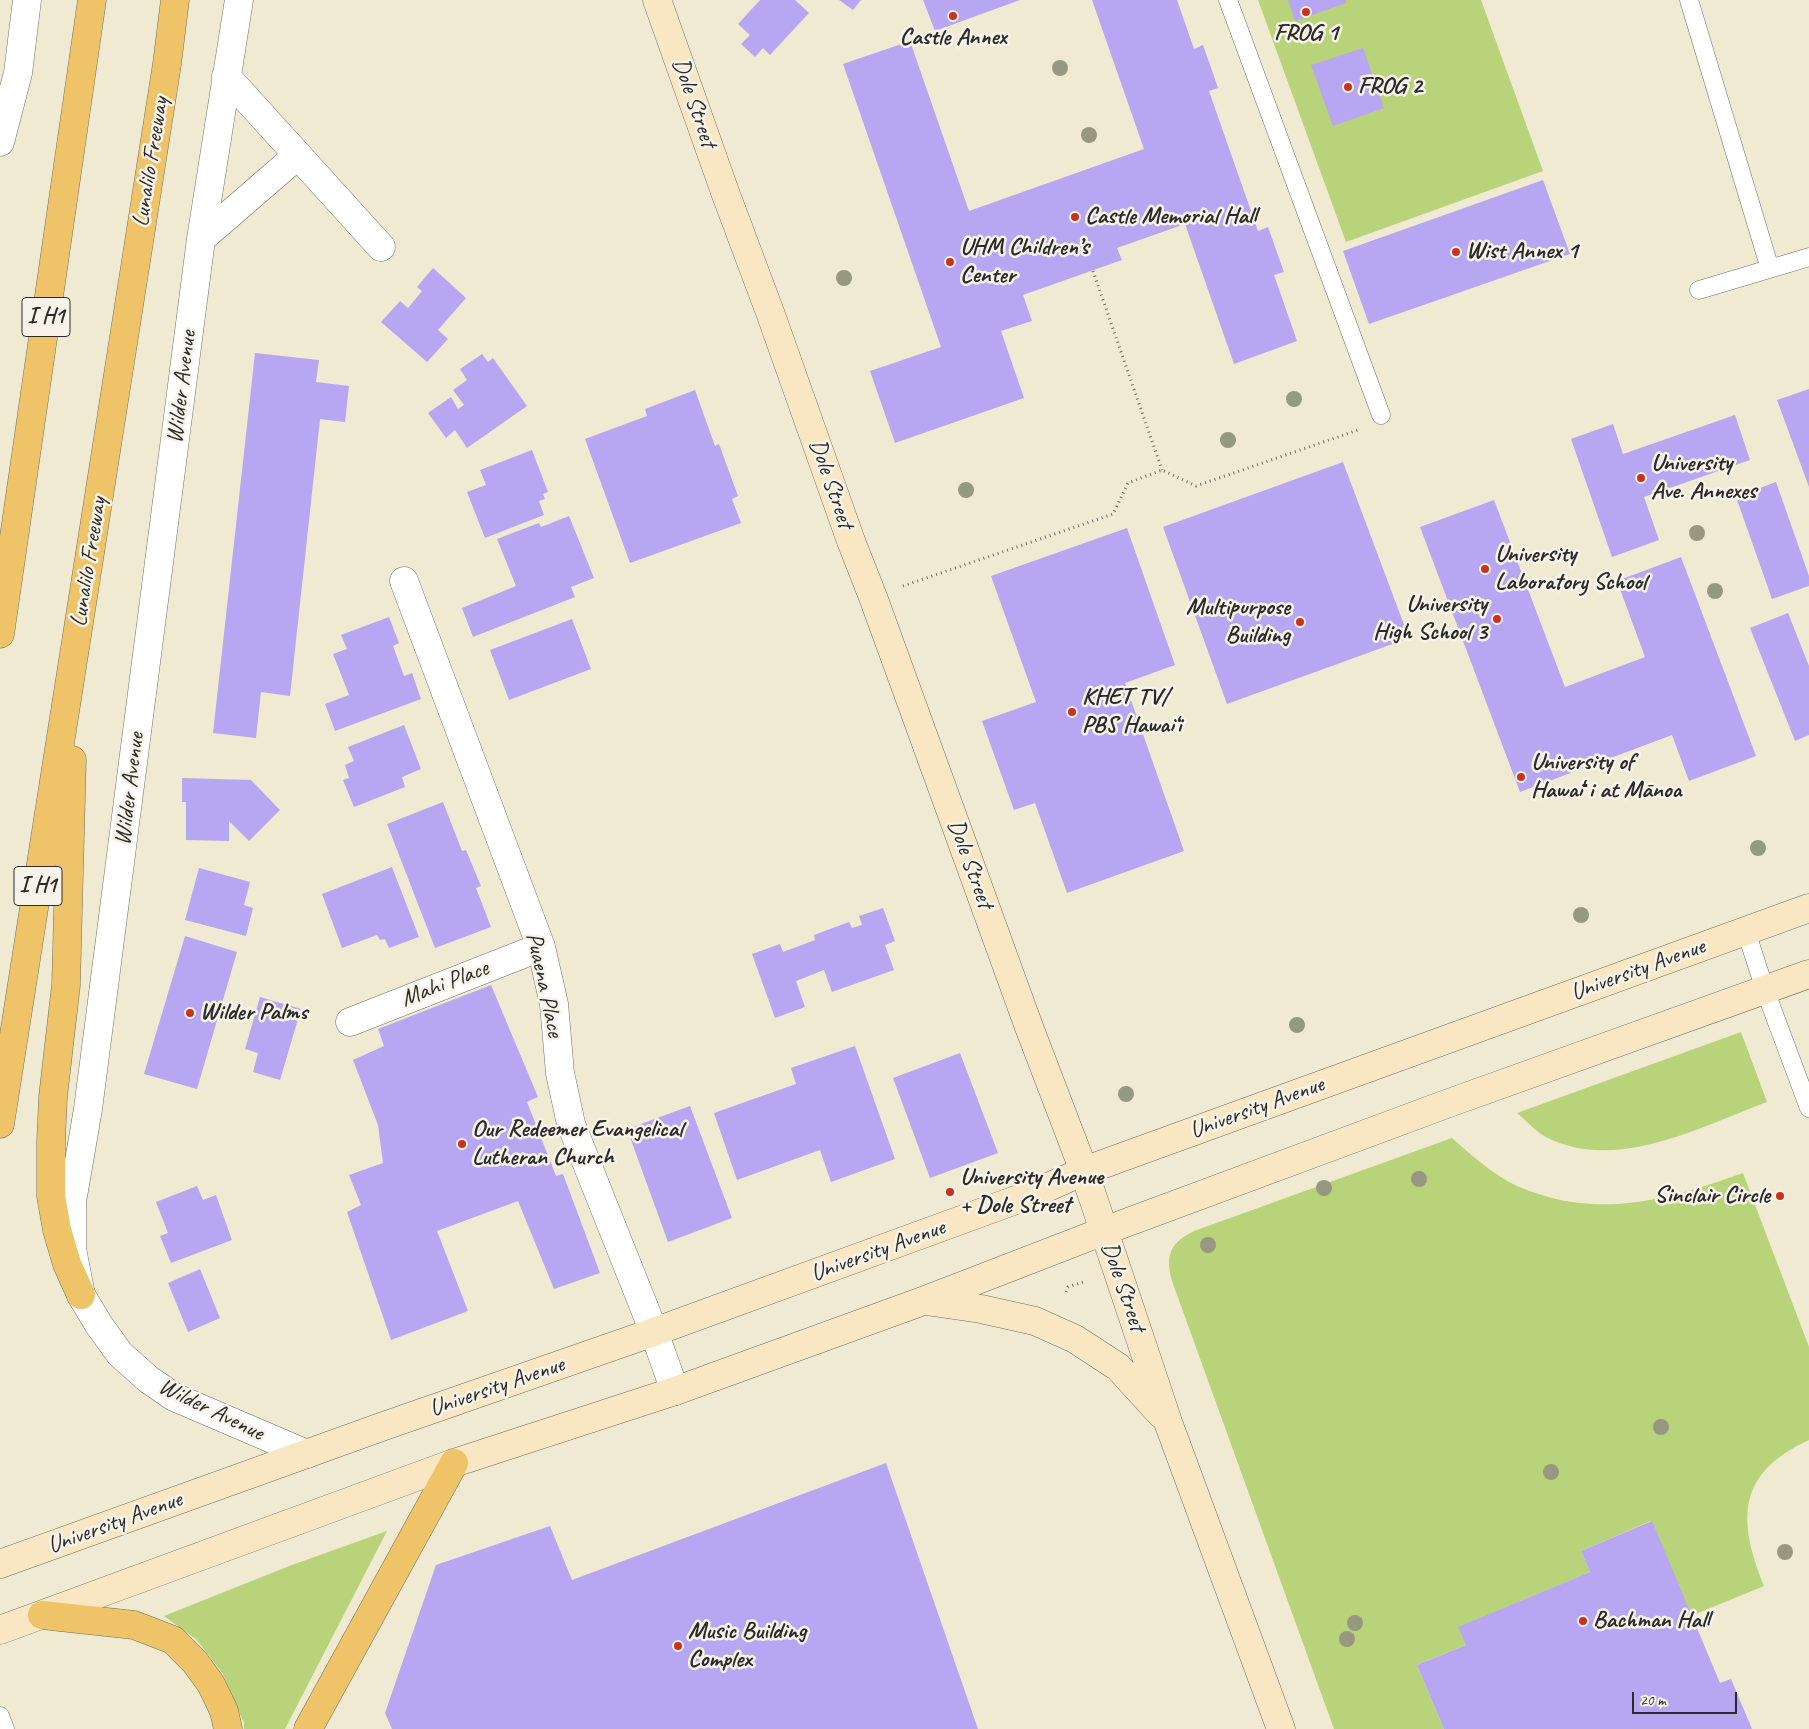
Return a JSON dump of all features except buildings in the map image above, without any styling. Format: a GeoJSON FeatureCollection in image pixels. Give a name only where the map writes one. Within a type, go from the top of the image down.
{"type":"FeatureCollection","features":[{"type":"Feature","properties":{"kind":"highway","name":"I H1"},"geometry":{"type":"LineString","coordinates":[[0,634],[92,0]]}},
{"type":"Feature","properties":{"kind":"highway","name":"Lunalilo Freeway"},"geometry":{"type":"LineString","coordinates":[[0,1124],[167,64],[175,0]]}},
{"type":"Feature","properties":{"kind":"highway"},"geometry":{"type":"LineString","coordinates":[[167,64],[187,0]]}},
{"type":"Feature","properties":{"kind":"highway"},"geometry":{"type":"LineString","coordinates":[[75,649],[66,985],[53,1097],[51,1187],[57,1230],[67,1264],[81,1295]]}},
{"type":"Feature","properties":{"kind":"highway"},"geometry":{"type":"LineString","coordinates":[[308,1729],[454,1463]]}},
{"type":"Feature","properties":{"kind":"highway"},"geometry":{"type":"LineString","coordinates":[[42,1614],[134,1625],[173,1640],[195,1662],[211,1684],[224,1711],[228,1729]]}},
{"type":"Feature","properties":{"kind":"main road","name":"Dole Street"},"geometry":{"type":"LineString","coordinates":[[657,0],[725,192],[775,324],[851,541],[1022,1008],[1084,1171],[1168,1422],[1280,1729]]}},
{"type":"Feature","properties":{"kind":"main road","name":"University Avenue"},"geometry":{"type":"LineString","coordinates":[[0,1564],[654,1332],[1036,1193],[1084,1171],[1809,908]]}},
{"type":"Feature","properties":{"kind":"main road"},"geometry":{"type":"LineString","coordinates":[[0,1630],[454,1463],[675,1390],[923,1301],[1104,1231],[1458,1100],[1809,974]]}},
{"type":"Feature","properties":{"kind":"main road"},"geometry":{"type":"LineString","coordinates":[[923,1301],[981,1309],[1035,1321],[1075,1339],[1118,1367],[1168,1422]]}},
{"type":"Feature","properties":{"kind":"street"},"geometry":{"type":"LineString","coordinates":[[0,142],[18,73],[27,0]]}},
{"type":"Feature","properties":{"kind":"street","name":"Wilder Avenue"},"geometry":{"type":"LineString","coordinates":[[238,0],[201,240],[90,1099],[72,1202],[72,1249],[81,1295],[99,1325],[120,1354],[148,1379],[174,1397],[308,1454]]}},
{"type":"Feature","properties":{"kind":"street"},"geometry":{"type":"LineString","coordinates":[[226,76],[381,247]]}},
{"type":"Feature","properties":{"kind":"street"},"geometry":{"type":"LineString","coordinates":[[201,240],[298,155]]}},
{"type":"Feature","properties":{"kind":"street","name":"Puaena Place"},"geometry":{"type":"LineString","coordinates":[[404,581],[540,947],[554,1004],[560,1073],[571,1124],[654,1332],[675,1390]]}},
{"type":"Feature","properties":{"kind":"street","name":"Mahi Place"},"geometry":{"type":"LineString","coordinates":[[350,1022],[540,947]]}},
{"type":"Feature","properties":{"kind":"lane"},"geometry":{"type":"LineString","coordinates":[[1228,0],[1381,415]]}},
{"type":"Feature","properties":{"kind":"lane"},"geometry":{"type":"LineString","coordinates":[[1689,0],[1770,269]]}},
{"type":"Feature","properties":{"kind":"lane"},"geometry":{"type":"LineString","coordinates":[[1699,290],[1809,257]]}},
{"type":"Feature","properties":{"kind":"lane"},"geometry":{"type":"LineString","coordinates":[[1746,931],[1765,990],[1809,1108]]}},
{"type":"Feature","properties":{"kind":"lane"},"geometry":{"type":"LineString","coordinates":[[0,1716],[5,1729]]}},
{"type":"Feature","properties":{"kind":"path"},"geometry":{"type":"LineString","coordinates":[[1093,270],[1162,470],[1196,486],[1358,430]]}},
{"type":"Feature","properties":{"kind":"path"},"geometry":{"type":"LineString","coordinates":[[873,597],[1113,514],[1128,483],[1162,470]]}},
{"type":"Feature","properties":{"kind":"path"},"geometry":{"type":"LineString","coordinates":[[1066,1292],[1068,1287],[1083,1282]]}},
{"type":"Feature","properties":{"kind":"green space"},"geometry":{"type":"Polygon","coordinates":[[[1258,0],[1481,0],[1543,171],[1346,242],[1258,0]]]}},
{"type":"Feature","properties":{"kind":"green space"},"geometry":{"type":"Polygon","coordinates":[[[1741,1032],[1767,1102],[1685,1134],[1657,1143],[1628,1149],[1599,1150],[1571,1146],[1544,1136],[1517,1113],[1741,1032]]]}},
{"type":"Feature","properties":{"kind":"green space"},"geometry":{"type":"Polygon","coordinates":[[[1452,1138],[1486,1167],[1509,1182],[1541,1195],[1577,1203],[1626,1203],[1649,1200],[1696,1189],[1743,1173],[1809,1347],[1809,1440],[1785,1453],[1768,1467],[1756,1483],[1749,1500],[1747,1519],[1750,1540],[1755,1562],[1764,1586],[1691,1616],[1651,1521],[1581,1551],[1590,1572],[1459,1627],[1466,1645],[1417,1665],[1444,1729],[1334,1729],[1172,1281],[1169,1264],[1171,1251],[1179,1240],[1194,1231],[1452,1138]]]}},
{"type":"Feature","properties":{"kind":"green space"},"geometry":{"type":"Polygon","coordinates":[[[387,1531],[285,1729],[244,1729],[244,1723],[223,1674],[197,1640],[164,1616],[292,1565],[387,1531]]]}},
{"type":"Feature","properties":{"kind":"place","name":"FROG 1"},"geometry":{"type":"Point","coordinates":[1306,12]}},
{"type":"Feature","properties":{"kind":"place","name":"Castle Annex"},"geometry":{"type":"Point","coordinates":[953,16]}},
{"type":"Feature","properties":{"kind":"place","name":"FROG 2"},"geometry":{"type":"Point","coordinates":[1348,87]}},
{"type":"Feature","properties":{"kind":"place","name":"Castle Memorial Hall"},"geometry":{"type":"Point","coordinates":[1075,217]}},
{"type":"Feature","properties":{"kind":"place","name":"Wist Annex 1"},"geometry":{"type":"Point","coordinates":[1456,252]}},
{"type":"Feature","properties":{"kind":"place","name":"UHM Children’s Center"},"geometry":{"type":"Point","coordinates":[950,262]}},
{"type":"Feature","properties":{"kind":"place","name":"University Ave. Annexes"},"geometry":{"type":"Point","coordinates":[1641,478]}},
{"type":"Feature","properties":{"kind":"place","name":"University Laboratory School"},"geometry":{"type":"Point","coordinates":[1485,569]}},
{"type":"Feature","properties":{"kind":"place","name":"University High School 3"},"geometry":{"type":"Point","coordinates":[1497,619]}},
{"type":"Feature","properties":{"kind":"place","name":"Multipurpose Building"},"geometry":{"type":"Point","coordinates":[1300,622]}},
{"type":"Feature","properties":{"kind":"place","name":"KHET TV/ PBS Hawai‘i"},"geometry":{"type":"Point","coordinates":[1072,712]}},
{"type":"Feature","properties":{"kind":"place","name":"University of Hawaiʻi at Mānoa"},"geometry":{"type":"Point","coordinates":[1521,777]}},
{"type":"Feature","properties":{"kind":"place","name":"Wilder Palms"},"geometry":{"type":"Point","coordinates":[190,1013]}},
{"type":"Feature","properties":{"kind":"place","name":"Our Redeemer Evangelical Lutheran Church"},"geometry":{"type":"Point","coordinates":[462,1144]}},
{"type":"Feature","properties":{"kind":"place","name":"University Avenue + Dole Street"},"geometry":{"type":"Point","coordinates":[950,1192]}},
{"type":"Feature","properties":{"kind":"place","name":"Sinclair Circle"},"geometry":{"type":"Point","coordinates":[1780,1196]}},
{"type":"Feature","properties":{"kind":"place","name":"Bachman Hall"},"geometry":{"type":"Point","coordinates":[1583,1621]}},
{"type":"Feature","properties":{"kind":"place","name":"Music Building Complex"},"geometry":{"type":"Point","coordinates":[678,1646]}}]}
